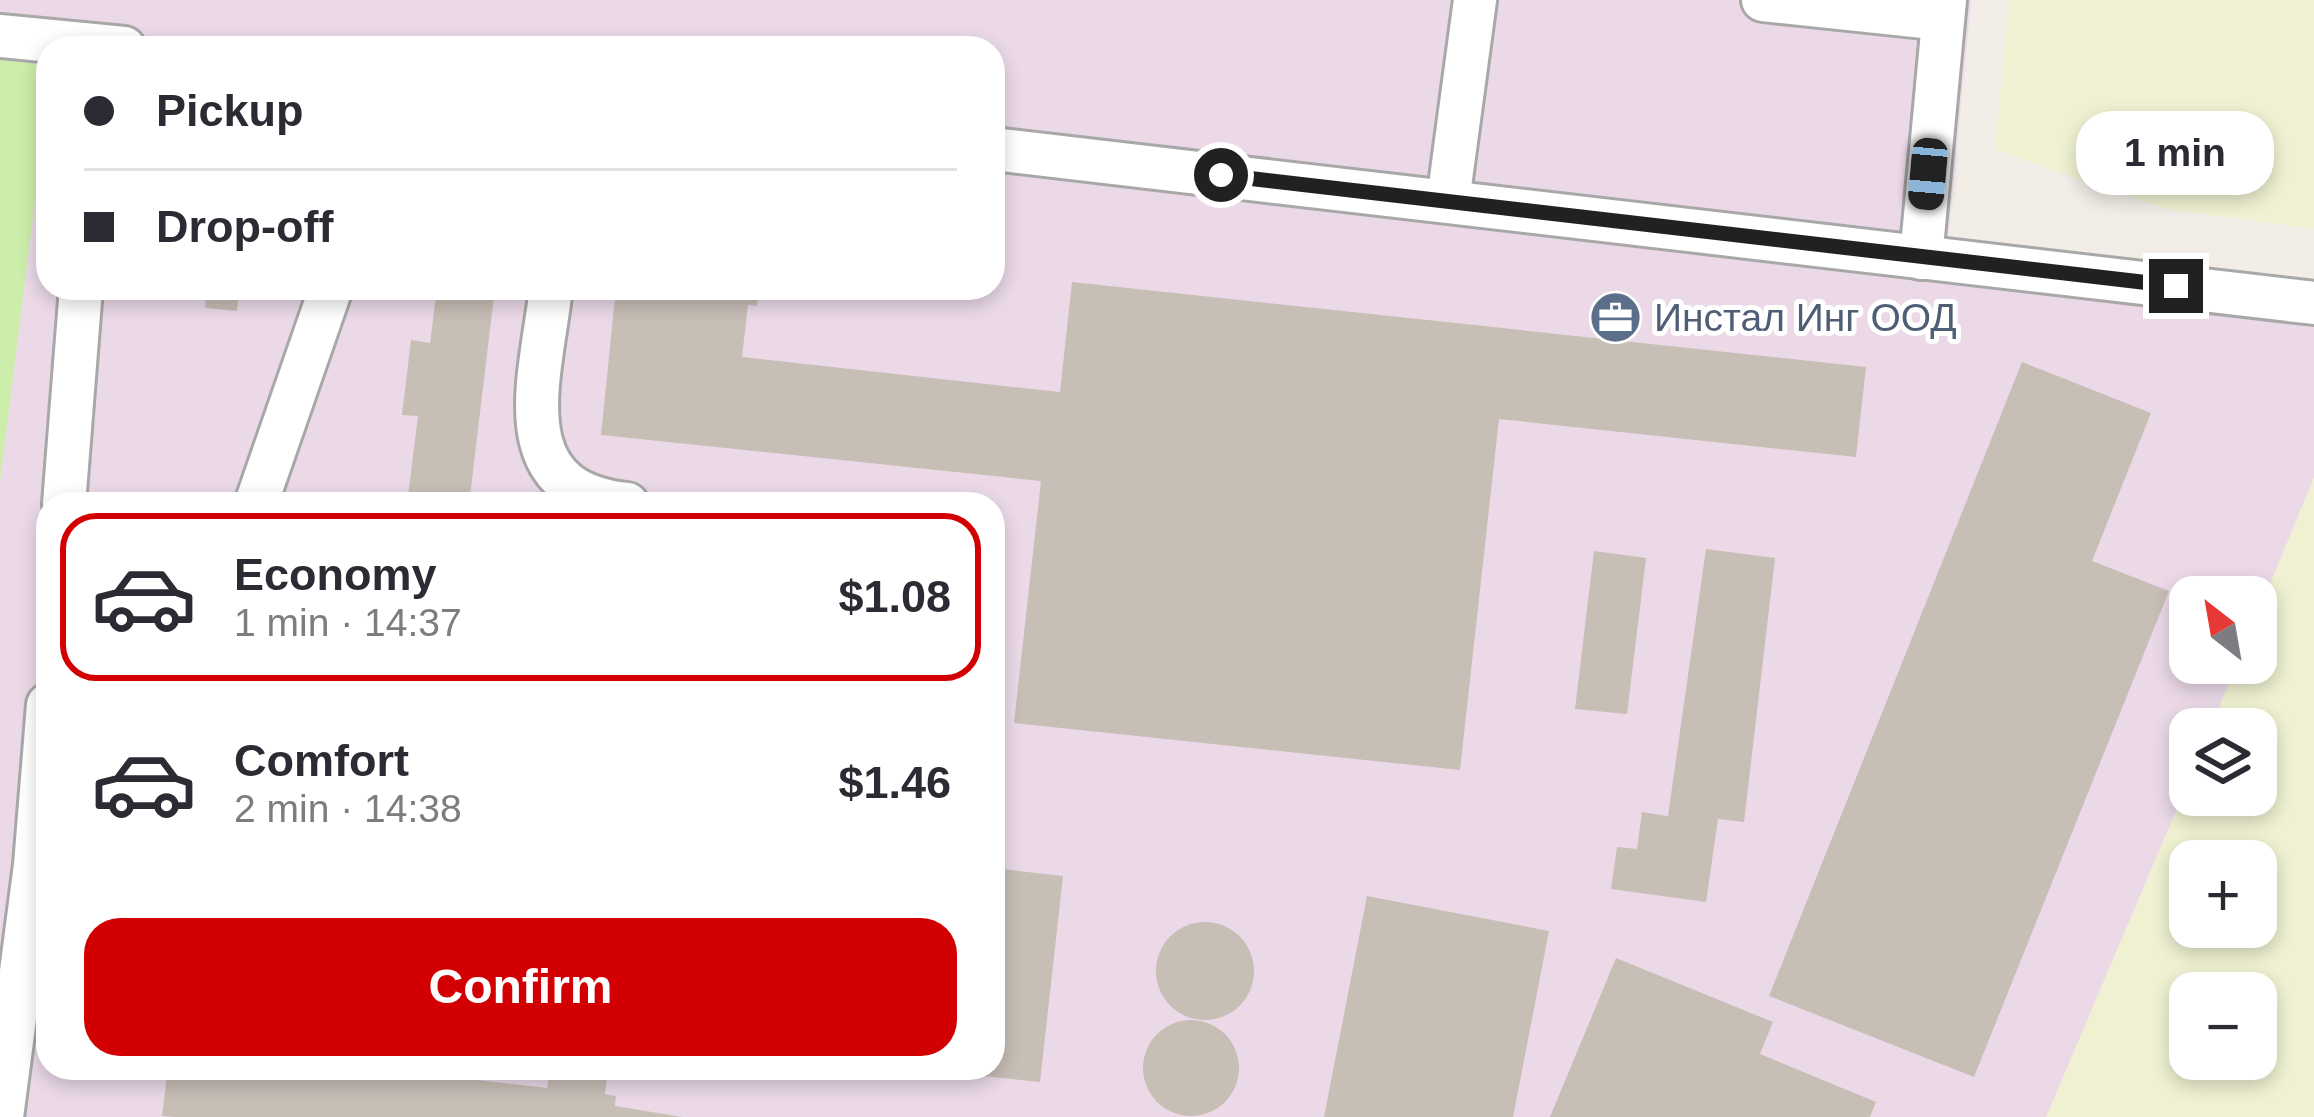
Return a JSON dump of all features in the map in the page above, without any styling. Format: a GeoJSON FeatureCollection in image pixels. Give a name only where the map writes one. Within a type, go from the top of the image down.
{"type":"FeatureCollection","features":[{"type":"Feature","properties":{"kind":"street"},"geometry":{"type":"LineString","coordinates":[[1448,201],[1475,0]]}},
{"type":"Feature","properties":{"kind":"street"},"geometry":{"type":"LineString","coordinates":[[1763,0],[1944,9],[1921,258]]}},
{"type":"Feature","properties":{"kind":"street"},"geometry":{"type":"LineString","coordinates":[[0,36],[36,40]]}},
{"type":"Feature","properties":{"kind":"street"},"geometry":{"type":"LineString","coordinates":[[1005,150],[2314,303]]}},
{"type":"Feature","properties":{"kind":"street"},"geometry":{"type":"LineString","coordinates":[[65,492],[80,300]]}},
{"type":"Feature","properties":{"kind":"street"},"geometry":{"type":"LineString","coordinates":[[260,492],[327,300]]}},
{"type":"Feature","properties":{"kind":"street"},"geometry":{"type":"LineString","coordinates":[[549,300],[538,441],[548,465],[578,492]]}},
{"type":"Feature","properties":{"kind":"street"},"geometry":{"type":"LineString","coordinates":[[2,1117],[36,853]]}},
{"type":"Feature","properties":{"kind":"shaded area"},"geometry":{"type":"Polygon","coordinates":[[[0,0],[1971,0],[1946,259],[2314,303],[2314,1117],[0,1117],[0,0]]]}},
{"type":"Feature","properties":{"kind":"green space"},"geometry":{"type":"Polygon","coordinates":[[[2009,0],[2314,0],[2314,229],[2167,209],[1995,150],[2009,0]]]}},
{"type":"Feature","properties":{"kind":"green space"},"geometry":{"type":"Polygon","coordinates":[[[0,59],[36,64],[36,193],[0,481],[0,59]]]}},
{"type":"Feature","properties":{"kind":"green space"},"geometry":{"type":"Polygon","coordinates":[[[2314,477],[2314,1117],[2046,1117],[2174,816],[2277,816],[2277,708],[2219,708],[2228,684],[2277,684],[2277,576],[2273,576],[2314,477]]]}},
{"type":"Feature","properties":{"kind":"building"},"geometry":{"type":"Polygon","coordinates":[[[1072,282],[1866,367],[1856,457],[1499,419],[1460,770],[1014,723],[1041,481],[601,435],[615,300],[758,300],[757,306],[748,305],[742,357],[1060,392],[1072,282]]]}},
{"type":"Feature","properties":{"kind":"building"},"geometry":{"type":"Polygon","coordinates":[[[206,300],[238,300],[237,311],[205,308],[206,300]]]}},
{"type":"Feature","properties":{"kind":"building"},"geometry":{"type":"Polygon","coordinates":[[[435,300],[494,300],[470,492],[408,492],[418,416],[402,415],[411,340],[430,343],[435,300]]]}},
{"type":"Feature","properties":{"kind":"building"},"geometry":{"type":"Polygon","coordinates":[[[2022,362],[2151,413],[2092,561],[2169,591],[1974,1077],[1769,996],[2022,362]]]}},
{"type":"Feature","properties":{"kind":"building"},"geometry":{"type":"Polygon","coordinates":[[[1706,549],[1775,558],[1744,822],[1718,819],[1706,902],[1611,889],[1617,847],[1637,849],[1642,812],[1668,816],[1706,549]]]}},
{"type":"Feature","properties":{"kind":"building"},"geometry":{"type":"Polygon","coordinates":[[[1594,551],[1646,558],[1627,714],[1575,709],[1594,551]]]}},
{"type":"Feature","properties":{"kind":"building"},"geometry":{"type":"Polygon","coordinates":[[[1005,869],[1063,876],[1040,1082],[1005,1078],[1005,869]]]}},
{"type":"Feature","properties":{"kind":"building"},"geometry":{"type":"Polygon","coordinates":[[[1367,896],[1549,931],[1513,1117],[1324,1117],[1367,896]]]}},
{"type":"Feature","properties":{"kind":"building"},"geometry":{"type":"Polygon","coordinates":[[[1205,922],[1224,926],[1239,937],[1250,952],[1254,971],[1250,990],[1239,1005],[1224,1016],[1205,1020],[1186,1016],[1171,1005],[1160,990],[1156,971],[1160,952],[1171,937],[1186,926],[1205,922]]]}},
{"type":"Feature","properties":{"kind":"building"},"geometry":{"type":"Polygon","coordinates":[[[1616,958],[1773,1022],[1760,1054],[1876,1102],[1870,1117],[1550,1117],[1616,958]]]}},
{"type":"Feature","properties":{"kind":"building"},"geometry":{"type":"Polygon","coordinates":[[[1182,1020],[1200,1020],[1231,1041],[1239,1068],[1236,1087],[1218,1108],[1200,1116],[1182,1116],[1151,1095],[1143,1077],[1143,1059],[1164,1028],[1182,1020]]]}},
{"type":"Feature","properties":{"kind":"building"},"geometry":{"type":"Polygon","coordinates":[[[166,1080],[476,1080],[547,1088],[548,1080],[607,1080],[605,1094],[616,1096],[615,1106],[682,1117],[175,1117],[162,1116],[166,1080]]]}},
{"type":"Feature","properties":{"kind":"place","name":"Инстал Инг ООД"},"geometry":{"type":"Point","coordinates":[1615,317]}},
{"type":"Feature","properties":{"kind":"route"},"geometry":{"type":"LineString","coordinates":[[1221,175],[2176,286]]}}]}
